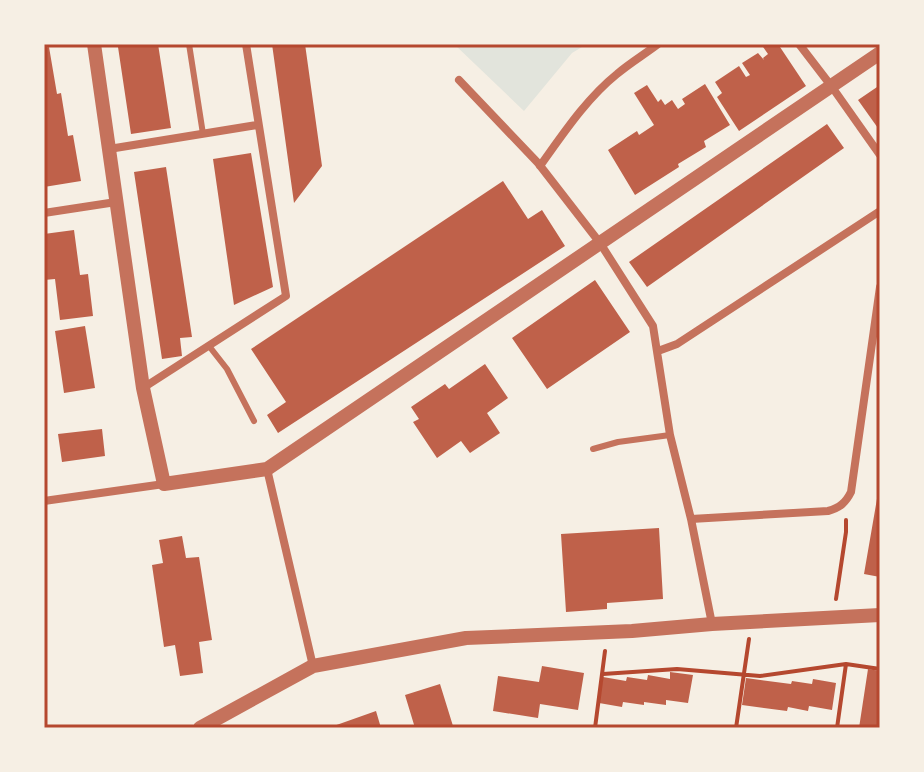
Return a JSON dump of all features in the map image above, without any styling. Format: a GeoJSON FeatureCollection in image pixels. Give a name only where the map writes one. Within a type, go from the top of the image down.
{"type":"FeatureCollection","features":[{"type":"Feature","properties":{"kind":"street"},"geometry":{"type":"LineString","coordinates":[[94,44],[143,388],[164,484]]}},
{"type":"Feature","properties":{"kind":"street"},"geometry":{"type":"LineString","coordinates":[[143,388],[286,296],[246,44]]}},
{"type":"Feature","properties":{"kind":"street"},"geometry":{"type":"LineString","coordinates":[[540,166],[597,93],[616,74],[658,44]]}},
{"type":"Feature","properties":{"kind":"street"},"geometry":{"type":"LineString","coordinates":[[799,44],[880,155]]}},
{"type":"Feature","properties":{"kind":"street"},"geometry":{"type":"LineString","coordinates":[[44,501],[267,469],[880,53]]}},
{"type":"Feature","properties":{"kind":"street"},"geometry":{"type":"LineString","coordinates":[[459,80],[540,166],[600,243],[653,326],[670,435],[712,624]]}},
{"type":"Feature","properties":{"kind":"street"},"geometry":{"type":"LineString","coordinates":[[109,149],[257,125]]}},
{"type":"Feature","properties":{"kind":"street"},"geometry":{"type":"LineString","coordinates":[[44,213],[116,202]]}},
{"type":"Feature","properties":{"kind":"street"},"geometry":{"type":"LineString","coordinates":[[658,351],[677,344],[879,213]]}},
{"type":"Feature","properties":{"kind":"street"},"geometry":{"type":"LineString","coordinates":[[691,519],[828,511],[841,505],[851,492],[880,287]]}},
{"type":"Feature","properties":{"kind":"street"},"geometry":{"type":"LineString","coordinates":[[267,469],[313,666]]}},
{"type":"Feature","properties":{"kind":"street"},"geometry":{"type":"LineString","coordinates":[[200,728],[313,666],[466,638],[880,615]]}},
{"type":"Feature","properties":{"kind":"lane"},"geometry":{"type":"LineString","coordinates":[[189,44],[203,134]]}},
{"type":"Feature","properties":{"kind":"lane"},"geometry":{"type":"LineString","coordinates":[[209,346],[227,369],[254,421]]}},
{"type":"Feature","properties":{"kind":"lane"},"geometry":{"type":"LineString","coordinates":[[593,449],[618,442],[670,435]]}},
{"type":"Feature","properties":{"kind":"path"},"geometry":{"type":"LineString","coordinates":[[835,617],[846,532],[841,505]]}},
{"type":"Feature","properties":{"kind":"path"},"geometry":{"type":"LineString","coordinates":[[736,728],[751,623]]}},
{"type":"Feature","properties":{"kind":"path"},"geometry":{"type":"LineString","coordinates":[[595,728],[605,648]]}},
{"type":"Feature","properties":{"kind":"path"},"geometry":{"type":"LineString","coordinates":[[837,728],[846,664]]}},
{"type":"Feature","properties":{"kind":"path"},"geometry":{"type":"LineString","coordinates":[[603,674],[677,669],[760,676],[846,664],[880,669]]}},
{"type":"Feature","properties":{"kind":"shaded area"},"geometry":{"type":"Polygon","coordinates":[[[454,44],[587,44],[572,53],[524,111],[454,44]]]}},
{"type":"Feature","properties":{"kind":"building"},"geometry":{"type":"Polygon","coordinates":[[[158,44],[171,128],[131,134],[118,47],[158,44]]]}},
{"type":"Feature","properties":{"kind":"building"},"geometry":{"type":"Polygon","coordinates":[[[272,44],[305,44],[322,166],[294,203],[272,44]]]}},
{"type":"Feature","properties":{"kind":"building"},"geometry":{"type":"Polygon","coordinates":[[[761,44],[778,44],[806,86],[739,131],[717,97],[722,93],[715,82],[739,66],[746,77],[750,75],[742,63],[758,53],[764,60],[768,54],[761,44]]]}},
{"type":"Feature","properties":{"kind":"building"},"geometry":{"type":"Polygon","coordinates":[[[49,47],[57,94],[61,93],[68,136],[73,135],[81,181],[44,187],[44,48],[49,47]]]}},
{"type":"Feature","properties":{"kind":"building"},"geometry":{"type":"Polygon","coordinates":[[[705,84],[730,125],[704,141],[706,147],[678,164],[679,167],[635,195],[608,150],[637,131],[639,135],[654,125],[634,93],[647,85],[658,102],[661,99],[665,105],[672,100],[678,109],[685,104],[682,99],[705,84]]]}},
{"type":"Feature","properties":{"kind":"building"},"geometry":{"type":"Polygon","coordinates":[[[880,85],[880,131],[858,100],[880,85]]]}},
{"type":"Feature","properties":{"kind":"building"},"geometry":{"type":"Polygon","coordinates":[[[827,124],[844,148],[647,287],[629,262],[827,124]]]}},
{"type":"Feature","properties":{"kind":"building"},"geometry":{"type":"Polygon","coordinates":[[[251,153],[273,287],[234,305],[213,159],[251,153]]]}},
{"type":"Feature","properties":{"kind":"building"},"geometry":{"type":"Polygon","coordinates":[[[166,167],[192,337],[180,338],[182,356],[162,359],[134,172],[166,167]]]}},
{"type":"Feature","properties":{"kind":"building"},"geometry":{"type":"Polygon","coordinates":[[[503,181],[528,219],[542,210],[565,246],[278,433],[267,415],[286,402],[251,349],[503,181]]]}},
{"type":"Feature","properties":{"kind":"building"},"geometry":{"type":"Polygon","coordinates":[[[74,230],[80,275],[88,274],[93,316],[60,320],[55,279],[44,280],[44,234],[74,230]]]}},
{"type":"Feature","properties":{"kind":"building"},"geometry":{"type":"Polygon","coordinates":[[[595,280],[630,332],[547,389],[512,338],[595,280]]]}},
{"type":"Feature","properties":{"kind":"building"},"geometry":{"type":"Polygon","coordinates":[[[85,326],[95,388],[64,393],[55,331],[85,326]]]}},
{"type":"Feature","properties":{"kind":"building"},"geometry":{"type":"Polygon","coordinates":[[[485,364],[508,398],[487,413],[500,433],[470,453],[461,441],[437,458],[413,422],[419,419],[411,407],[445,384],[449,389],[485,364]]]}},
{"type":"Feature","properties":{"kind":"building"},"geometry":{"type":"Polygon","coordinates":[[[102,429],[105,456],[62,462],[58,434],[102,429]]]}},
{"type":"Feature","properties":{"kind":"building"},"geometry":{"type":"Polygon","coordinates":[[[880,493],[880,577],[864,574],[880,493]]]}},
{"type":"Feature","properties":{"kind":"building"},"geometry":{"type":"Polygon","coordinates":[[[659,528],[663,599],[607,603],[607,609],[566,612],[561,534],[659,528]]]}},
{"type":"Feature","properties":{"kind":"building"},"geometry":{"type":"Polygon","coordinates":[[[182,536],[186,558],[199,557],[212,640],[199,642],[203,673],[180,676],[175,645],[164,647],[152,565],[163,563],[159,540],[182,536]]]}},
{"type":"Feature","properties":{"kind":"building"},"geometry":{"type":"Polygon","coordinates":[[[542,666],[584,673],[578,710],[540,704],[538,718],[493,711],[498,676],[539,682],[542,666]]]}},
{"type":"Feature","properties":{"kind":"building"},"geometry":{"type":"Polygon","coordinates":[[[868,669],[880,671],[880,728],[859,728],[868,669]]]}},
{"type":"Feature","properties":{"kind":"building"},"geometry":{"type":"Polygon","coordinates":[[[670,672],[693,675],[688,703],[666,700],[666,705],[644,702],[644,705],[623,702],[622,707],[599,703],[603,677],[626,681],[627,677],[647,680],[648,675],[670,679],[670,672]]]}},
{"type":"Feature","properties":{"kind":"building"},"geometry":{"type":"Polygon","coordinates":[[[746,678],[791,684],[792,681],[812,684],[813,679],[836,683],[832,710],[809,706],[808,711],[788,707],[787,711],[742,705],[746,678]]]}},
{"type":"Feature","properties":{"kind":"building"},"geometry":{"type":"Polygon","coordinates":[[[440,684],[453,726],[415,728],[405,695],[440,684]]]}},
{"type":"Feature","properties":{"kind":"building"},"geometry":{"type":"Polygon","coordinates":[[[376,711],[381,728],[328,728],[376,711]]]}}]}
